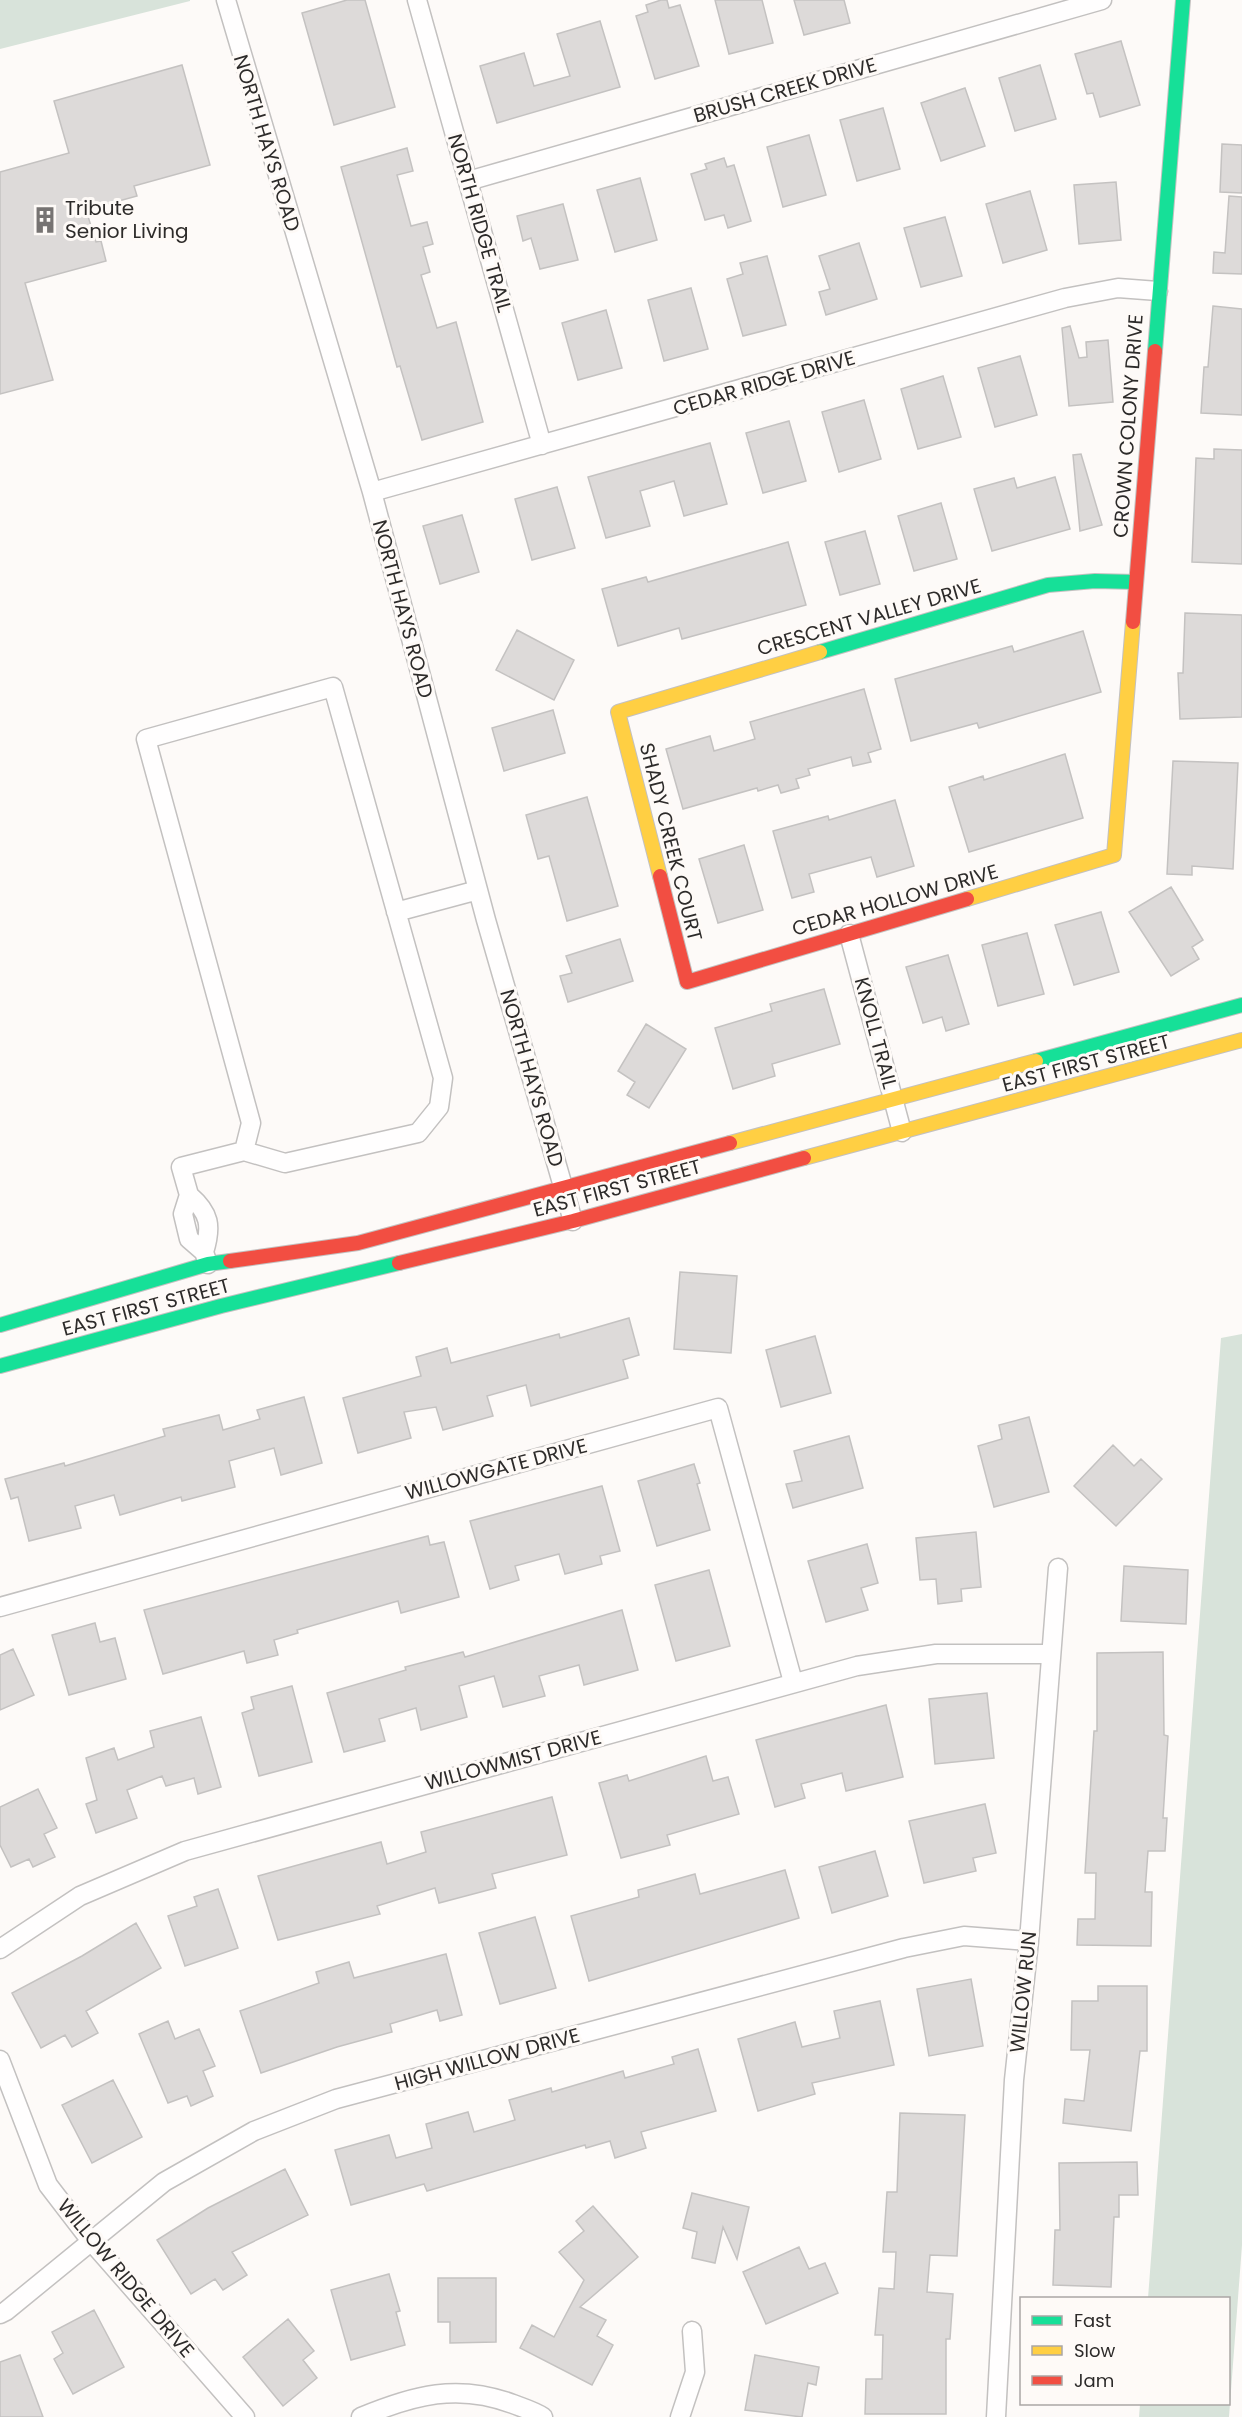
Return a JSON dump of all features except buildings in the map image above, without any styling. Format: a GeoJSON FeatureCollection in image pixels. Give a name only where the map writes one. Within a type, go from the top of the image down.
{"type":"FeatureCollection","features":[{"type":"Feature","properties":{"kind":"main road","name":"CROWN COLONY DRIVE"},"geometry":{"type":"LineString","coordinates":[[1114,855],[1183,0]]}},
{"type":"Feature","properties":{"kind":"main road","name":"CRESCENT VALLEY DRIVE"},"geometry":{"type":"LineString","coordinates":[[618,712],[1048,585],[1095,581],[1136,582]]}},
{"type":"Feature","properties":{"kind":"main road","name":"SHADY CREEK COURT"},"geometry":{"type":"LineString","coordinates":[[618,712],[687,982]]}},
{"type":"Feature","properties":{"kind":"main road","name":"CEDAR HOLLOW DRIVE"},"geometry":{"type":"LineString","coordinates":[[687,982],[1114,855]]}},
{"type":"Feature","properties":{"kind":"main road","name":"EAST FIRST STREET"},"geometry":{"type":"LineString","coordinates":[[0,1366],[219,1301],[573,1221],[902,1132],[1206,1033],[1242,1005]]}},
{"type":"Feature","properties":{"kind":"main road","name":"EAST FIRST STREET"},"geometry":{"type":"LineString","coordinates":[[0,1325],[208,1264],[358,1243],[894,1098],[1206,1033],[1242,1040]]}},
{"type":"Feature","properties":{"kind":"street","name":"NORTH HAYS ROAD"},"geometry":{"type":"LineString","coordinates":[[226,0],[372,492],[478,890],[573,1221]]}},
{"type":"Feature","properties":{"kind":"street","name":"NORTH RIDGE TRAIL"},"geometry":{"type":"LineString","coordinates":[[417,0],[542,445]]}},
{"type":"Feature","properties":{"kind":"street","name":"BRUSH CREEK DRIVE"},"geometry":{"type":"LineString","coordinates":[[468,181],[1102,0]]}},
{"type":"Feature","properties":{"kind":"street","name":"CEDAR RIDGE DRIVE"},"geometry":{"type":"LineString","coordinates":[[372,492],[1065,298],[1118,288],[1158,291]]}},
{"type":"Feature","properties":{"kind":"street"},"geometry":{"type":"LineString","coordinates":[[208,1264],[189,1239],[183,1214],[189,1195],[181,1167],[244,1151],[285,1163],[407,1136],[418,1133],[439,1107],[443,1078],[333,687],[146,739],[251,1123],[244,1151]]}},
{"type":"Feature","properties":{"kind":"street"},"geometry":{"type":"LineString","coordinates":[[396,912],[478,890]]}},
{"type":"Feature","properties":{"kind":"street","name":"KNOLL TRAIL"},"geometry":{"type":"LineString","coordinates":[[849,934],[902,1132]]}},
{"type":"Feature","properties":{"kind":"street","name":"WILLOWGATE DRIVE"},"geometry":{"type":"LineString","coordinates":[[0,1607],[718,1408],[793,1682]]}},
{"type":"Feature","properties":{"kind":"street","name":"WILLOW RUN"},"geometry":{"type":"LineString","coordinates":[[996,2417],[1014,2080],[1029,1941],[1049,1654],[1058,1568]]}},
{"type":"Feature","properties":{"kind":"street","name":"WILLOWMIST DRIVE"},"geometry":{"type":"LineString","coordinates":[[0,1949],[80,1896],[185,1851],[857,1666],[936,1653],[1049,1654]]}},
{"type":"Feature","properties":{"kind":"street","name":"HIGH WILLOW DRIVE"},"geometry":{"type":"LineString","coordinates":[[0,2314],[164,2182],[254,2131],[336,2099],[904,1948],[964,1936],[1029,1941]]}},
{"type":"Feature","properties":{"kind":"street","name":"WILLOW RIDGE DRIVE"},"geometry":{"type":"LineString","coordinates":[[0,2060],[48,2185],[91,2241],[245,2417]]}},
{"type":"Feature","properties":{"kind":"street"},"geometry":{"type":"LineString","coordinates":[[680,2417],[695,2372],[693,2331]]}},
{"type":"Feature","properties":{"kind":"street"},"geometry":{"type":"LineString","coordinates":[[361,2417],[395,2403],[441,2393],[488,2394],[543,2417]]}},
{"type":"Feature","properties":{"kind":"shaded area"},"geometry":{"type":"Polygon","coordinates":[[[0,0],[190,0],[190,1],[0,49],[0,0]]]}},
{"type":"Feature","properties":{"kind":"shaded area"},"geometry":{"type":"Polygon","coordinates":[[[1242,1334],[1242,2245],[1230,2404],[1230,2297],[1148,2297],[1221,1338],[1242,1334]]]}},
{"type":"Feature","properties":{"kind":"shaded area"},"geometry":{"type":"Polygon","coordinates":[[[1140,2405],[1230,2405],[1229,2417],[1139,2417],[1140,2405]]]}},
{"type":"Feature","properties":{"kind":"traffic: fast"},"geometry":{"type":"LineString","coordinates":[[1155,351],[1183,0]]}},
{"type":"Feature","properties":{"kind":"traffic: fast"},"geometry":{"type":"LineString","coordinates":[[820,652],[1048,585],[1095,581],[1136,582]]}},
{"type":"Feature","properties":{"kind":"traffic: fast"},"geometry":{"type":"LineString","coordinates":[[1036,1061],[1242,1005]]}},
{"type":"Feature","properties":{"kind":"traffic: fast"},"geometry":{"type":"LineString","coordinates":[[0,1325],[208,1264],[230,1261]]}},
{"type":"Feature","properties":{"kind":"traffic: fast"},"geometry":{"type":"LineString","coordinates":[[0,1366],[221,1306],[399,1263]]}},
{"type":"Feature","properties":{"kind":"traffic: slow"},"geometry":{"type":"LineString","coordinates":[[967,899],[1114,855],[1133,622]]}},
{"type":"Feature","properties":{"kind":"traffic: slow"},"geometry":{"type":"LineString","coordinates":[[660,876],[618,712],[820,652]]}},
{"type":"Feature","properties":{"kind":"traffic: slow"},"geometry":{"type":"LineString","coordinates":[[804,1158],[1242,1040]]}},
{"type":"Feature","properties":{"kind":"traffic: slow"},"geometry":{"type":"LineString","coordinates":[[730,1143],[1036,1061]]}},
{"type":"Feature","properties":{"kind":"traffic: jam"},"geometry":{"type":"LineString","coordinates":[[1133,622],[1155,351]]}},
{"type":"Feature","properties":{"kind":"traffic: jam"},"geometry":{"type":"LineString","coordinates":[[660,876],[687,982],[967,899]]}},
{"type":"Feature","properties":{"kind":"traffic: jam"},"geometry":{"type":"LineString","coordinates":[[230,1261],[358,1243],[730,1143]]}},
{"type":"Feature","properties":{"kind":"traffic: jam"},"geometry":{"type":"LineString","coordinates":[[399,1263],[573,1221],[804,1158]]}},
{"type":"Feature","properties":{"kind":"place","name":"Tribute Senior Living"},"geometry":{"type":"Point","coordinates":[45,220]}}]}
